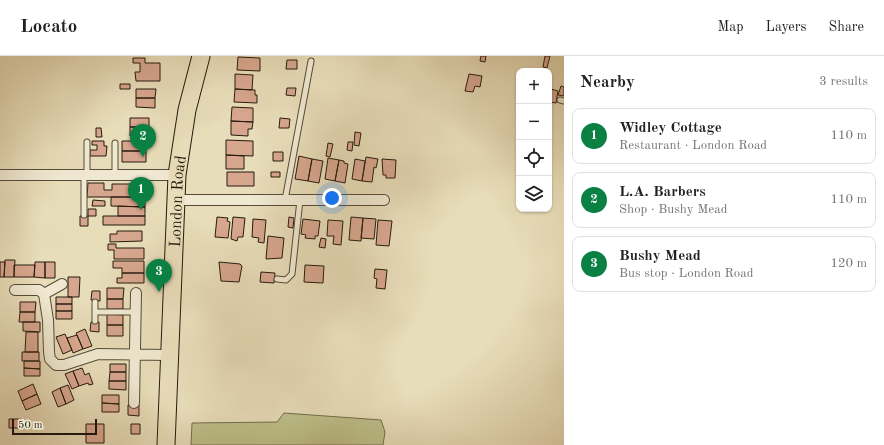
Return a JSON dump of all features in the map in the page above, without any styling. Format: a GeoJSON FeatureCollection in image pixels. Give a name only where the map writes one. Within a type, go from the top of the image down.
{"type":"FeatureCollection","features":[{"type":"Feature","properties":{"kind":"main road","name":"London Road"},"geometry":{"type":"LineString","coordinates":[[166,445],[177,175],[187,110],[201,56]]}},
{"type":"Feature","properties":{"kind":"street"},"geometry":{"type":"LineString","coordinates":[[0,176],[177,175]]}},
{"type":"Feature","properties":{"kind":"street"},"geometry":{"type":"LineString","coordinates":[[175,200],[384,200]]}},
{"type":"Feature","properties":{"kind":"street"},"geometry":{"type":"LineString","coordinates":[[44,294],[62,284]]}},
{"type":"Feature","properties":{"kind":"street"},"geometry":{"type":"LineString","coordinates":[[15,290],[39,290],[44,294],[48,320],[50,359],[56,365],[64,365],[98,354],[169,355]]}},
{"type":"Feature","properties":{"kind":"street"},"geometry":{"type":"LineString","coordinates":[[134,403],[136,292]]}},
{"type":"Feature","properties":{"kind":"lane"},"geometry":{"type":"LineString","coordinates":[[285,200],[310,61]]}},
{"type":"Feature","properties":{"kind":"lane"},"geometry":{"type":"LineString","coordinates":[[84,215],[87,142]]}},
{"type":"Feature","properties":{"kind":"lane"},"geometry":{"type":"LineString","coordinates":[[115,143],[115,175]]}},
{"type":"Feature","properties":{"kind":"lane"},"geometry":{"type":"LineString","coordinates":[[277,279],[286,280],[290,278],[292,274],[300,200]]}},
{"type":"Feature","properties":{"kind":"lane"},"geometry":{"type":"LineString","coordinates":[[95,321],[96,302]]}},
{"type":"Feature","properties":{"kind":"lane"},"geometry":{"type":"LineString","coordinates":[[95,312],[136,312]]}},
{"type":"Feature","properties":{"kind":"green space"},"geometry":{"type":"Polygon","coordinates":[[[284,413],[381,420],[385,432],[383,445],[191,445],[192,423],[277,422],[284,413]]]}},
{"type":"Feature","properties":{"kind":"building"},"geometry":{"type":"Polygon","coordinates":[[[481,56],[486,56],[485,62],[480,61],[481,56]]]}},
{"type":"Feature","properties":{"kind":"building"},"geometry":{"type":"Polygon","coordinates":[[[545,56],[550,56],[547,68],[543,67],[545,56]]]}},
{"type":"Feature","properties":{"kind":"building"},"geometry":{"type":"Polygon","coordinates":[[[238,57],[260,58],[260,71],[237,70],[238,57]]]}},
{"type":"Feature","properties":{"kind":"building"},"geometry":{"type":"Polygon","coordinates":[[[133,58],[145,58],[145,63],[160,63],[160,81],[136,81],[135,72],[140,72],[140,63],[133,63],[133,58]]]}},
{"type":"Feature","properties":{"kind":"building"},"geometry":{"type":"Polygon","coordinates":[[[287,60],[297,60],[297,69],[286,69],[287,60]]]}},
{"type":"Feature","properties":{"kind":"building"},"geometry":{"type":"Polygon","coordinates":[[[235,74],[253,75],[252,90],[235,89],[235,74]]]}},
{"type":"Feature","properties":{"kind":"building"},"geometry":{"type":"Polygon","coordinates":[[[469,74],[482,76],[480,87],[475,86],[473,92],[465,91],[469,74]]]}},
{"type":"Feature","properties":{"kind":"building"},"geometry":{"type":"Polygon","coordinates":[[[120,84],[130,84],[130,89],[120,89],[120,84]]]}},
{"type":"Feature","properties":{"kind":"building"},"geometry":{"type":"Polygon","coordinates":[[[561,86],[564,87],[564,96],[558,95],[561,86]]]}},
{"type":"Feature","properties":{"kind":"building"},"geometry":{"type":"Polygon","coordinates":[[[287,88],[296,88],[295,96],[286,95],[287,88]]]}},
{"type":"Feature","properties":{"kind":"building"},"geometry":{"type":"Polygon","coordinates":[[[136,89],[156,89],[155,98],[136,98],[136,89]]]}},
{"type":"Feature","properties":{"kind":"building"},"geometry":{"type":"Polygon","coordinates":[[[235,89],[255,90],[255,95],[257,95],[257,103],[234,102],[235,89]]]}},
{"type":"Feature","properties":{"kind":"building"},"geometry":{"type":"Polygon","coordinates":[[[552,89],[558,91],[556,103],[552,102],[552,89]]]}},
{"type":"Feature","properties":{"kind":"building"},"geometry":{"type":"Polygon","coordinates":[[[136,98],[155,98],[155,108],[136,107],[136,98]]]}},
{"type":"Feature","properties":{"kind":"building"},"geometry":{"type":"Polygon","coordinates":[[[232,107],[253,108],[253,122],[231,121],[232,107]]]}},
{"type":"Feature","properties":{"kind":"building"},"geometry":{"type":"Polygon","coordinates":[[[130,118],[149,118],[149,127],[130,127],[130,118]]]}},
{"type":"Feature","properties":{"kind":"building"},"geometry":{"type":"Polygon","coordinates":[[[280,118],[290,119],[289,128],[279,128],[280,118]]]}},
{"type":"Feature","properties":{"kind":"building"},"geometry":{"type":"Polygon","coordinates":[[[231,121],[253,122],[252,129],[248,129],[248,136],[231,135],[231,121]]]}},
{"type":"Feature","properties":{"kind":"building"},"geometry":{"type":"Polygon","coordinates":[[[130,127],[149,127],[149,136],[130,136],[130,127]]]}},
{"type":"Feature","properties":{"kind":"building"},"geometry":{"type":"Polygon","coordinates":[[[96,128],[101,128],[102,137],[96,137],[96,128]]]}},
{"type":"Feature","properties":{"kind":"building"},"geometry":{"type":"Polygon","coordinates":[[[355,132],[361,133],[359,146],[354,145],[355,132]]]}},
{"type":"Feature","properties":{"kind":"building"},"geometry":{"type":"Polygon","coordinates":[[[226,140],[253,141],[253,156],[226,155],[226,140]]]}},
{"type":"Feature","properties":{"kind":"building"},"geometry":{"type":"Polygon","coordinates":[[[92,141],[104,141],[104,146],[107,146],[106,156],[90,156],[90,150],[97,150],[97,145],[92,145],[92,141]]]}},
{"type":"Feature","properties":{"kind":"building"},"geometry":{"type":"Polygon","coordinates":[[[122,141],[146,141],[146,151],[122,151],[122,141]]]}},
{"type":"Feature","properties":{"kind":"building"},"geometry":{"type":"Polygon","coordinates":[[[348,142],[353,142],[352,151],[347,150],[348,142]]]}},
{"type":"Feature","properties":{"kind":"building"},"geometry":{"type":"Polygon","coordinates":[[[328,143],[333,144],[330,157],[326,156],[328,143]]]}},
{"type":"Feature","properties":{"kind":"building"},"geometry":{"type":"Polygon","coordinates":[[[122,151],[146,151],[146,162],[122,162],[122,151]]]}},
{"type":"Feature","properties":{"kind":"building"},"geometry":{"type":"Polygon","coordinates":[[[273,152],[283,152],[283,161],[273,161],[273,152]]]}},
{"type":"Feature","properties":{"kind":"building"},"geometry":{"type":"Polygon","coordinates":[[[226,155],[244,156],[244,169],[226,169],[226,155]]]}},
{"type":"Feature","properties":{"kind":"building"},"geometry":{"type":"Polygon","coordinates":[[[299,156],[312,159],[308,181],[295,179],[299,156]]]}},
{"type":"Feature","properties":{"kind":"building"},"geometry":{"type":"Polygon","coordinates":[[[366,157],[378,159],[376,168],[374,167],[372,182],[362,181],[366,157]]]}},
{"type":"Feature","properties":{"kind":"building"},"geometry":{"type":"Polygon","coordinates":[[[328,158],[339,160],[335,181],[325,179],[328,158]]]}},
{"type":"Feature","properties":{"kind":"building"},"geometry":{"type":"Polygon","coordinates":[[[312,159],[323,161],[319,183],[308,181],[312,159]]]}},
{"type":"Feature","properties":{"kind":"building"},"geometry":{"type":"Polygon","coordinates":[[[355,159],[365,161],[362,181],[352,179],[355,159]]]}},
{"type":"Feature","properties":{"kind":"building"},"geometry":{"type":"Polygon","coordinates":[[[382,159],[396,160],[395,178],[386,178],[386,175],[383,175],[382,159]]]}},
{"type":"Feature","properties":{"kind":"building"},"geometry":{"type":"Polygon","coordinates":[[[339,160],[348,164],[345,183],[335,181],[339,160]]]}},
{"type":"Feature","properties":{"kind":"building"},"geometry":{"type":"Polygon","coordinates":[[[227,172],[254,172],[254,186],[227,186],[227,172]]]}},
{"type":"Feature","properties":{"kind":"building"},"geometry":{"type":"Polygon","coordinates":[[[271,172],[280,172],[280,177],[271,177],[271,172]]]}},
{"type":"Feature","properties":{"kind":"building"},"geometry":{"type":"Polygon","coordinates":[[[88,183],[104,183],[104,190],[112,190],[112,184],[141,184],[145,188],[145,197],[87,197],[88,183]]]}},
{"type":"Feature","properties":{"kind":"building"},"geometry":{"type":"Polygon","coordinates":[[[111,197],[145,197],[145,207],[111,206],[111,197]]]}},
{"type":"Feature","properties":{"kind":"building"},"geometry":{"type":"Polygon","coordinates":[[[93,200],[105,201],[105,206],[92,206],[93,200]]]}},
{"type":"Feature","properties":{"kind":"building"},"geometry":{"type":"Polygon","coordinates":[[[118,206],[145,207],[145,216],[118,216],[118,206]]]}},
{"type":"Feature","properties":{"kind":"building"},"geometry":{"type":"Polygon","coordinates":[[[88,209],[96,209],[96,216],[88,216],[88,209]]]}},
{"type":"Feature","properties":{"kind":"building"},"geometry":{"type":"Polygon","coordinates":[[[80,216],[88,216],[88,226],[80,226],[80,216]]]}},
{"type":"Feature","properties":{"kind":"building"},"geometry":{"type":"Polygon","coordinates":[[[103,216],[145,216],[145,225],[103,225],[103,216]]]}},
{"type":"Feature","properties":{"kind":"building"},"geometry":{"type":"Polygon","coordinates":[[[217,217],[228,218],[227,221],[230,222],[228,238],[215,237],[217,217]]]}},
{"type":"Feature","properties":{"kind":"building"},"geometry":{"type":"Polygon","coordinates":[[[233,217],[245,218],[243,237],[238,237],[237,241],[231,239],[233,217]]]}},
{"type":"Feature","properties":{"kind":"building"},"geometry":{"type":"Polygon","coordinates":[[[289,217],[294,218],[293,228],[288,227],[289,217]]]}},
{"type":"Feature","properties":{"kind":"building"},"geometry":{"type":"Polygon","coordinates":[[[351,217],[363,218],[361,241],[349,240],[351,217]]]}},
{"type":"Feature","properties":{"kind":"building"},"geometry":{"type":"Polygon","coordinates":[[[363,218],[376,219],[374,239],[361,238],[363,218]]]}},
{"type":"Feature","properties":{"kind":"building"},"geometry":{"type":"Polygon","coordinates":[[[253,219],[266,220],[264,243],[258,242],[259,238],[252,237],[253,219]]]}},
{"type":"Feature","properties":{"kind":"building"},"geometry":{"type":"Polygon","coordinates":[[[303,219],[320,221],[318,236],[315,236],[315,239],[305,238],[306,235],[301,234],[303,219]]]}},
{"type":"Feature","properties":{"kind":"building"},"geometry":{"type":"Polygon","coordinates":[[[328,220],[343,221],[341,245],[333,244],[334,236],[327,236],[328,220]]]}},
{"type":"Feature","properties":{"kind":"building"},"geometry":{"type":"Polygon","coordinates":[[[378,220],[392,221],[389,246],[376,245],[378,220]]]}},
{"type":"Feature","properties":{"kind":"building"},"geometry":{"type":"Polygon","coordinates":[[[117,231],[142,231],[142,241],[110,242],[110,234],[117,234],[117,231]]]}},
{"type":"Feature","properties":{"kind":"building"},"geometry":{"type":"Polygon","coordinates":[[[268,236],[284,238],[282,258],[266,259],[268,236]]]}},
{"type":"Feature","properties":{"kind":"building"},"geometry":{"type":"Polygon","coordinates":[[[321,238],[326,239],[325,248],[319,247],[321,238]]]}},
{"type":"Feature","properties":{"kind":"building"},"geometry":{"type":"Polygon","coordinates":[[[108,244],[116,244],[116,248],[144,248],[144,259],[114,259],[114,250],[108,250],[108,244]]]}},
{"type":"Feature","properties":{"kind":"building"},"geometry":{"type":"Polygon","coordinates":[[[5,260],[15,260],[14,277],[4,277],[5,260]]]}},
{"type":"Feature","properties":{"kind":"building"},"geometry":{"type":"Polygon","coordinates":[[[113,261],[144,261],[144,273],[122,273],[122,268],[113,268],[113,261]]]}},
{"type":"Feature","properties":{"kind":"building"},"geometry":{"type":"Polygon","coordinates":[[[0,262],[5,262],[4,277],[0,277],[0,262]]]}},
{"type":"Feature","properties":{"kind":"building"},"geometry":{"type":"Polygon","coordinates":[[[35,262],[45,262],[45,278],[34,277],[35,262]]]}},
{"type":"Feature","properties":{"kind":"building"},"geometry":{"type":"Polygon","coordinates":[[[45,262],[55,262],[55,278],[45,278],[45,262]]]}},
{"type":"Feature","properties":{"kind":"building"},"geometry":{"type":"Polygon","coordinates":[[[219,262],[240,264],[242,266],[239,282],[221,281],[219,262]]]}},
{"type":"Feature","properties":{"kind":"building"},"geometry":{"type":"Polygon","coordinates":[[[14,265],[35,265],[34,277],[14,277],[14,265]]]}},
{"type":"Feature","properties":{"kind":"building"},"geometry":{"type":"Polygon","coordinates":[[[305,265],[324,266],[323,283],[304,282],[305,265]]]}},
{"type":"Feature","properties":{"kind":"building"},"geometry":{"type":"Polygon","coordinates":[[[375,269],[387,270],[385,289],[376,288],[377,279],[374,278],[375,269]]]}},
{"type":"Feature","properties":{"kind":"building"},"geometry":{"type":"Polygon","coordinates":[[[261,272],[275,273],[274,283],[260,282],[261,272]]]}},
{"type":"Feature","properties":{"kind":"building"},"geometry":{"type":"Polygon","coordinates":[[[122,273],[144,273],[144,283],[117,283],[117,278],[122,278],[122,273]]]}},
{"type":"Feature","properties":{"kind":"building"},"geometry":{"type":"Polygon","coordinates":[[[68,277],[80,277],[79,297],[68,297],[68,277]]]}},
{"type":"Feature","properties":{"kind":"building"},"geometry":{"type":"Polygon","coordinates":[[[107,288],[124,288],[123,299],[107,299],[107,288]]]}},
{"type":"Feature","properties":{"kind":"building"},"geometry":{"type":"Polygon","coordinates":[[[92,291],[100,291],[100,301],[91,300],[92,291]]]}},
{"type":"Feature","properties":{"kind":"building"},"geometry":{"type":"Polygon","coordinates":[[[56,297],[72,297],[72,304],[56,304],[56,297]]]}},
{"type":"Feature","properties":{"kind":"building"},"geometry":{"type":"Polygon","coordinates":[[[107,299],[123,299],[123,309],[107,309],[107,299]]]}},
{"type":"Feature","properties":{"kind":"building"},"geometry":{"type":"Polygon","coordinates":[[[20,302],[36,302],[35,312],[20,312],[20,302]]]}},
{"type":"Feature","properties":{"kind":"building"},"geometry":{"type":"Polygon","coordinates":[[[56,304],[72,304],[72,311],[56,311],[56,304]]]}},
{"type":"Feature","properties":{"kind":"building"},"geometry":{"type":"Polygon","coordinates":[[[56,311],[72,311],[72,319],[56,319],[56,311]]]}},
{"type":"Feature","properties":{"kind":"building"},"geometry":{"type":"Polygon","coordinates":[[[20,312],[35,312],[35,322],[19,322],[20,312]]]}},
{"type":"Feature","properties":{"kind":"building"},"geometry":{"type":"Polygon","coordinates":[[[107,314],[123,315],[123,325],[107,325],[107,314]]]}},
{"type":"Feature","properties":{"kind":"building"},"geometry":{"type":"Polygon","coordinates":[[[23,322],[40,322],[40,332],[23,331],[23,322]]]}},
{"type":"Feature","properties":{"kind":"building"},"geometry":{"type":"Polygon","coordinates":[[[91,322],[99,322],[99,332],[90,331],[91,322]]]}},
{"type":"Feature","properties":{"kind":"building"},"geometry":{"type":"Polygon","coordinates":[[[107,325],[123,325],[123,336],[107,336],[107,325]]]}},
{"type":"Feature","properties":{"kind":"building"},"geometry":{"type":"Polygon","coordinates":[[[85,329],[92,346],[83,349],[76,333],[85,329]]]}},
{"type":"Feature","properties":{"kind":"building"},"geometry":{"type":"Polygon","coordinates":[[[26,332],[38,332],[38,352],[25,352],[26,332]]]}},
{"type":"Feature","properties":{"kind":"building"},"geometry":{"type":"Polygon","coordinates":[[[65,334],[72,350],[63,354],[56,337],[65,334]]]}},
{"type":"Feature","properties":{"kind":"building"},"geometry":{"type":"Polygon","coordinates":[[[77,335],[83,349],[73,353],[67,338],[77,335]]]}},
{"type":"Feature","properties":{"kind":"building"},"geometry":{"type":"Polygon","coordinates":[[[22,352],[39,352],[39,361],[22,361],[22,352]]]}},
{"type":"Feature","properties":{"kind":"building"},"geometry":{"type":"Polygon","coordinates":[[[24,361],[40,361],[40,369],[24,368],[24,361]]]}},
{"type":"Feature","properties":{"kind":"building"},"geometry":{"type":"Polygon","coordinates":[[[110,364],[126,364],[126,372],[110,372],[110,364]]]}},
{"type":"Feature","properties":{"kind":"building"},"geometry":{"type":"Polygon","coordinates":[[[24,368],[40,369],[40,376],[24,376],[24,368]]]}},
{"type":"Feature","properties":{"kind":"building"},"geometry":{"type":"Polygon","coordinates":[[[82,368],[85,375],[89,373],[93,384],[89,385],[88,383],[79,386],[73,371],[82,368]]]}},
{"type":"Feature","properties":{"kind":"building"},"geometry":{"type":"Polygon","coordinates":[[[73,371],[79,386],[72,389],[65,374],[73,371]]]}},
{"type":"Feature","properties":{"kind":"building"},"geometry":{"type":"Polygon","coordinates":[[[110,372],[126,372],[126,381],[109,381],[110,372]]]}},
{"type":"Feature","properties":{"kind":"building"},"geometry":{"type":"Polygon","coordinates":[[[109,381],[126,381],[126,390],[109,389],[109,381]]]}},
{"type":"Feature","properties":{"kind":"building"},"geometry":{"type":"Polygon","coordinates":[[[33,384],[37,394],[22,401],[18,391],[33,384]]]}},
{"type":"Feature","properties":{"kind":"building"},"geometry":{"type":"Polygon","coordinates":[[[68,385],[74,400],[66,404],[60,388],[68,385]]]}},
{"type":"Feature","properties":{"kind":"building"},"geometry":{"type":"Polygon","coordinates":[[[60,388],[66,404],[58,407],[52,392],[60,388]]]}},
{"type":"Feature","properties":{"kind":"building"},"geometry":{"type":"Polygon","coordinates":[[[37,394],[41,404],[26,410],[22,401],[37,394]]]}},
{"type":"Feature","properties":{"kind":"building"},"geometry":{"type":"Polygon","coordinates":[[[102,395],[119,395],[119,404],[102,403],[102,395]]]}},
{"type":"Feature","properties":{"kind":"building"},"geometry":{"type":"Polygon","coordinates":[[[102,403],[119,404],[119,412],[102,412],[102,403]]]}},
{"type":"Feature","properties":{"kind":"building"},"geometry":{"type":"Polygon","coordinates":[[[128,405],[139,405],[139,416],[128,415],[128,405]]]}},
{"type":"Feature","properties":{"kind":"building"},"geometry":{"type":"Polygon","coordinates":[[[9,419],[20,419],[20,428],[9,428],[9,419]]]}},
{"type":"Feature","properties":{"kind":"building"},"geometry":{"type":"Polygon","coordinates":[[[86,424],[104,424],[104,443],[86,443],[86,424]]]}},
{"type":"Feature","properties":{"kind":"building"},"geometry":{"type":"Polygon","coordinates":[[[131,424],[140,424],[140,434],[131,434],[131,424]]]}},
{"type":"Feature","properties":{"kind":"place","name":"L.A. Barbers"},"geometry":{"type":"Point","coordinates":[143,157]}},
{"type":"Feature","properties":{"kind":"place","name":"Widley Cottage"},"geometry":{"type":"Point","coordinates":[141,210]}},
{"type":"Feature","properties":{"kind":"place","name":"Bushy Mead"},"geometry":{"type":"Point","coordinates":[159,292]}}]}
